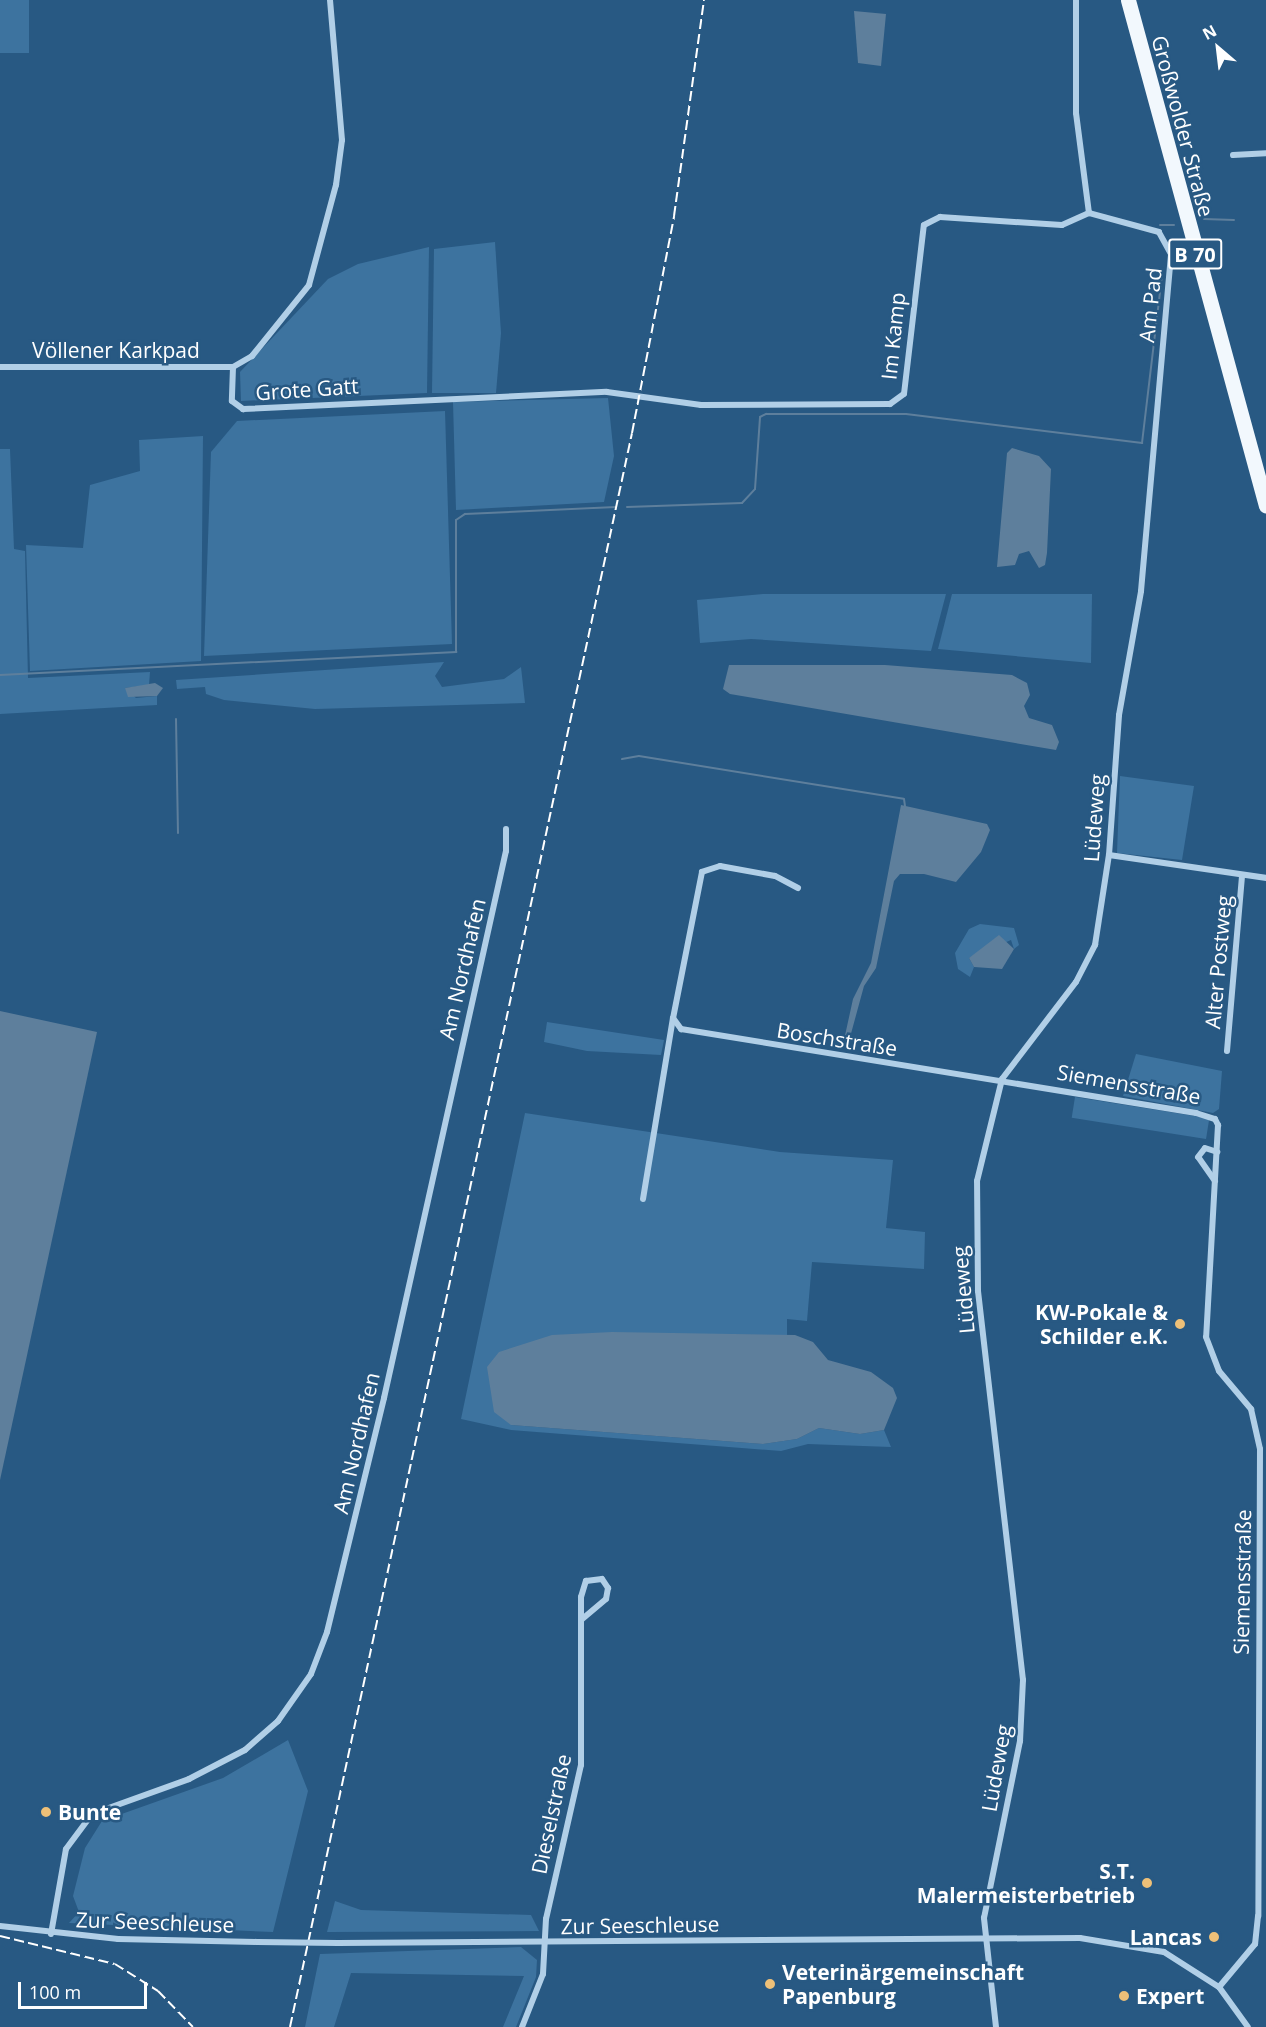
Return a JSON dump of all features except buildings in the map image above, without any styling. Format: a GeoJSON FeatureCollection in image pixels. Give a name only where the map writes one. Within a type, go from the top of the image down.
{"type":"FeatureCollection","features":[{"type":"Feature","properties":{"kind":"main road","name":"Großwolder Straße"},"geometry":{"type":"LineString","coordinates":[[1128,0],[1266,506]]}},
{"type":"Feature","properties":{"kind":"street","name":"Grote Gatt"},"geometry":{"type":"LineString","coordinates":[[330,0],[342,151],[316,269],[276,328],[252,356],[232,367],[232,401],[243,409],[529,393],[644,396]]}},
{"type":"Feature","properties":{"kind":"street"},"geometry":{"type":"LineString","coordinates":[[1076,0],[1076,113],[1089,213]]}},
{"type":"Feature","properties":{"kind":"street"},"geometry":{"type":"LineString","coordinates":[[1233,155],[1266,153]]}},
{"type":"Feature","properties":{"kind":"street","name":"Im Kamp"},"geometry":{"type":"LineString","coordinates":[[644,396],[701,405],[897,402],[904,394],[924,225],[940,217],[1062,225],[1089,213]]}},
{"type":"Feature","properties":{"kind":"street","name":"Am Pad"},"geometry":{"type":"LineString","coordinates":[[1089,213],[1159,232],[1171,249],[1131,669]]}},
{"type":"Feature","properties":{"kind":"street","name":"Völlener Karkpad"},"geometry":{"type":"LineString","coordinates":[[0,367],[232,367]]}},
{"type":"Feature","properties":{"kind":"street","name":"Lüdeweg"},"geometry":{"type":"LineString","coordinates":[[996,2027],[986,1938],[987,1893],[1020,1741],[1023,1680],[975,1253],[981,1152],[1002,1079],[1091,957],[1109,855],[1119,714],[1131,669]]}},
{"type":"Feature","properties":{"kind":"street","name":"Am Nordhafen"},"geometry":{"type":"LineString","coordinates":[[51,1934],[66,1849],[92,1814],[189,1779],[245,1750],[278,1721],[311,1674],[327,1632],[384,1398],[506,851],[506,829]]}},
{"type":"Feature","properties":{"kind":"street","name":"Alter Postweg"},"geometry":{"type":"LineString","coordinates":[[1109,855],[1266,878]]}},
{"type":"Feature","properties":{"kind":"street"},"geometry":{"type":"LineString","coordinates":[[643,1199],[673,1018],[702,872],[720,867],[775,876],[798,888]]}},
{"type":"Feature","properties":{"kind":"street","name":"Alter Postweg"},"geometry":{"type":"LineString","coordinates":[[1227,1051],[1242,876]]}},
{"type":"Feature","properties":{"kind":"street","name":"Boschstraße"},"geometry":{"type":"LineString","coordinates":[[673,1018],[681,1029],[738,1040],[1002,1079]]}},
{"type":"Feature","properties":{"kind":"street","name":"Siemensstraße"},"geometry":{"type":"LineString","coordinates":[[1002,1079],[1208,1115],[1218,1125],[1206,1337],[1219,1371],[1251,1409],[1260,1449],[1258,1916],[1255,1944],[1219,1987]]}},
{"type":"Feature","properties":{"kind":"street"},"geometry":{"type":"LineString","coordinates":[[1215,1181],[1198,1157],[1205,1148],[1217,1152]]}},
{"type":"Feature","properties":{"kind":"street","name":"Dieselstraße"},"geometry":{"type":"LineString","coordinates":[[522,2027],[543,1974],[545,1943],[581,1765],[582,1619],[586,1581],[602,1579],[608,1588],[606,1599],[582,1619]]}},
{"type":"Feature","properties":{"kind":"street","name":"Zur Seeschleuse"},"geometry":{"type":"LineString","coordinates":[[0,1926],[51,1934],[338,1943],[1080,1938],[1137,1945],[1164,1952],[1219,1987],[1248,2027]]}},
{"type":"Feature","properties":{"kind":"shaded area"},"geometry":{"type":"Polygon","coordinates":[[[0,0],[29,0],[29,53],[0,53],[0,0]]]}},
{"type":"Feature","properties":{"kind":"shaded area"},"geometry":{"type":"Polygon","coordinates":[[[854,11],[886,14],[881,66],[858,63],[854,11]]]}},
{"type":"Feature","properties":{"kind":"shaded area"},"geometry":{"type":"Polygon","coordinates":[[[495,242],[501,333],[496,393],[432,393],[434,249],[495,242]]]}},
{"type":"Feature","properties":{"kind":"shaded area"},"geometry":{"type":"Polygon","coordinates":[[[429,247],[427,393],[241,401],[240,372],[328,279],[358,264],[429,247]]]}},
{"type":"Feature","properties":{"kind":"shaded area"},"geometry":{"type":"Polygon","coordinates":[[[608,398],[614,456],[604,502],[456,510],[453,402],[608,398]]]}},
{"type":"Feature","properties":{"kind":"shaded area"},"geometry":{"type":"Polygon","coordinates":[[[445,411],[452,644],[204,656],[211,452],[237,421],[445,411]]]}},
{"type":"Feature","properties":{"kind":"shaded area"},"geometry":{"type":"Polygon","coordinates":[[[203,436],[201,661],[30,671],[26,545],[83,548],[90,485],[140,471],[139,440],[203,436]]]}},
{"type":"Feature","properties":{"kind":"shaded area"},"geometry":{"type":"Polygon","coordinates":[[[1012,448],[1039,456],[1051,469],[1047,553],[1045,565],[1039,568],[1029,551],[1019,554],[1015,565],[997,567],[1007,453],[1012,448]]]}},
{"type":"Feature","properties":{"kind":"shaded area"},"geometry":{"type":"Polygon","coordinates":[[[0,449],[10,449],[14,549],[25,551],[28,678],[150,672],[149,685],[125,688],[136,698],[157,696],[157,705],[0,714],[0,449]]]}},
{"type":"Feature","properties":{"kind":"shaded area"},"geometry":{"type":"Polygon","coordinates":[[[763,594],[946,594],[931,651],[751,639],[700,643],[697,600],[763,594]]]}},
{"type":"Feature","properties":{"kind":"shaded area"},"geometry":{"type":"Polygon","coordinates":[[[952,594],[1092,594],[1091,663],[938,649],[952,594]]]}},
{"type":"Feature","properties":{"kind":"shaded area"},"geometry":{"type":"Polygon","coordinates":[[[444,662],[435,676],[442,687],[504,679],[521,667],[525,703],[315,709],[224,700],[206,694],[205,687],[177,689],[176,680],[444,662]]]}},
{"type":"Feature","properties":{"kind":"shaded area"},"geometry":{"type":"Polygon","coordinates":[[[729,665],[885,665],[1012,675],[1027,683],[1030,695],[1024,706],[1029,718],[1052,725],[1059,742],[1056,750],[730,694],[723,689],[729,665]]]}},
{"type":"Feature","properties":{"kind":"shaded area"},"geometry":{"type":"Polygon","coordinates":[[[155,683],[163,688],[157,696],[128,697],[125,688],[155,683]]]}},
{"type":"Feature","properties":{"kind":"shaded area"},"geometry":{"type":"Polygon","coordinates":[[[1120,776],[1194,786],[1182,860],[1117,853],[1120,776]]]}},
{"type":"Feature","properties":{"kind":"shaded area"},"geometry":{"type":"Polygon","coordinates":[[[901,805],[987,824],[990,830],[981,852],[956,882],[924,874],[900,874],[894,881],[876,968],[864,986],[849,1041],[844,1040],[853,999],[871,963],[901,805]]]}},
{"type":"Feature","properties":{"kind":"shaded area"},"geometry":{"type":"Polygon","coordinates":[[[980,924],[1014,928],[1019,945],[1014,949],[1011,940],[969,958],[974,967],[970,977],[958,969],[955,953],[969,929],[980,924]]]}},
{"type":"Feature","properties":{"kind":"shaded area"},"geometry":{"type":"Polygon","coordinates":[[[999,935],[1014,949],[1002,969],[974,967],[969,958],[999,935]]]}},
{"type":"Feature","properties":{"kind":"shaded area"},"geometry":{"type":"Polygon","coordinates":[[[0,1011],[97,1032],[0,1480],[0,1011]]]}},
{"type":"Feature","properties":{"kind":"shaded area"},"geometry":{"type":"Polygon","coordinates":[[[547,1022],[664,1040],[661,1055],[587,1051],[544,1042],[547,1022]]]}},
{"type":"Feature","properties":{"kind":"shaded area"},"geometry":{"type":"Polygon","coordinates":[[[1136,1054],[1222,1071],[1219,1109],[1213,1113],[1123,1096],[1136,1054]]]}},
{"type":"Feature","properties":{"kind":"shaded area"},"geometry":{"type":"Polygon","coordinates":[[[1075,1097],[1209,1118],[1206,1139],[1072,1118],[1075,1097]]]}},
{"type":"Feature","properties":{"kind":"shaded area"},"geometry":{"type":"Polygon","coordinates":[[[525,1113],[780,1152],[893,1160],[886,1228],[925,1232],[924,1269],[812,1262],[807,1321],[787,1319],[787,1335],[587,1334],[511,1425],[763,1444],[797,1439],[819,1428],[860,1434],[884,1430],[891,1447],[808,1444],[781,1451],[511,1430],[461,1419],[525,1113]]]}},
{"type":"Feature","properties":{"kind":"shaded area"},"geometry":{"type":"Polygon","coordinates":[[[612,1332],[795,1335],[813,1342],[828,1360],[871,1372],[893,1388],[897,1398],[884,1430],[860,1434],[819,1428],[797,1439],[763,1444],[511,1425],[494,1412],[487,1367],[499,1352],[552,1335],[612,1332]]]}},
{"type":"Feature","properties":{"kind":"shaded area"},"geometry":{"type":"Polygon","coordinates":[[[288,1740],[308,1791],[273,1932],[69,1923],[79,1912],[73,1896],[85,1848],[102,1821],[223,1778],[288,1740]]]}},
{"type":"Feature","properties":{"kind":"shaded area"},"geometry":{"type":"Polygon","coordinates":[[[335,1901],[361,1910],[531,1915],[539,1931],[327,1932],[335,1901]]]}},
{"type":"Feature","properties":{"kind":"shaded area"},"geometry":{"type":"Polygon","coordinates":[[[521,1947],[537,1960],[536,1977],[516,2027],[503,2027],[524,1976],[351,1973],[334,2027],[305,2027],[320,1954],[521,1947]]]}},
{"type":"Feature","properties":{"kind":"waterway"},"geometry":{"type":"LineString","coordinates":[[1204,219],[1234,220]]}},
{"type":"Feature","properties":{"kind":"waterway"},"geometry":{"type":"LineString","coordinates":[[1160,225],[1174,225]]}},
{"type":"Feature","properties":{"kind":"waterway"},"geometry":{"type":"LineString","coordinates":[[627,507],[742,503],[755,489],[760,417],[766,414],[906,414],[1142,443],[1162,275]]}},
{"type":"Feature","properties":{"kind":"waterway"},"geometry":{"type":"LineString","coordinates":[[0,675],[456,652],[456,520],[465,514],[616,507]]}},
{"type":"Feature","properties":{"kind":"waterway"},"geometry":{"type":"LineString","coordinates":[[176,719],[178,833]]}},
{"type":"Feature","properties":{"kind":"waterway"},"geometry":{"type":"LineString","coordinates":[[622,759],[639,756],[904,799],[905,806]]}},
{"type":"Feature","properties":{"kind":"railway"},"geometry":{"type":"LineString","coordinates":[[290,2027],[632,433],[674,216],[704,0]]}},
{"type":"Feature","properties":{"kind":"railway"},"geometry":{"type":"LineString","coordinates":[[0,1936],[115,1964],[158,1991],[193,2027]]}},
{"type":"Feature","properties":{"kind":"place","name":"KW-Pokale & Schilder e.K."},"geometry":{"type":"Point","coordinates":[1180,1324]}},
{"type":"Feature","properties":{"kind":"place","name":"Bunte"},"geometry":{"type":"Point","coordinates":[46,1812]}},
{"type":"Feature","properties":{"kind":"place","name":"S.T. Malermeisterbetrieb"},"geometry":{"type":"Point","coordinates":[1147,1883]}},
{"type":"Feature","properties":{"kind":"place","name":"Lancas"},"geometry":{"type":"Point","coordinates":[1214,1937]}},
{"type":"Feature","properties":{"kind":"place","name":"Veterinärgemeinschaft Papenburg"},"geometry":{"type":"Point","coordinates":[770,1984]}},
{"type":"Feature","properties":{"kind":"place","name":"Expert"},"geometry":{"type":"Point","coordinates":[1124,1996]}}]}
